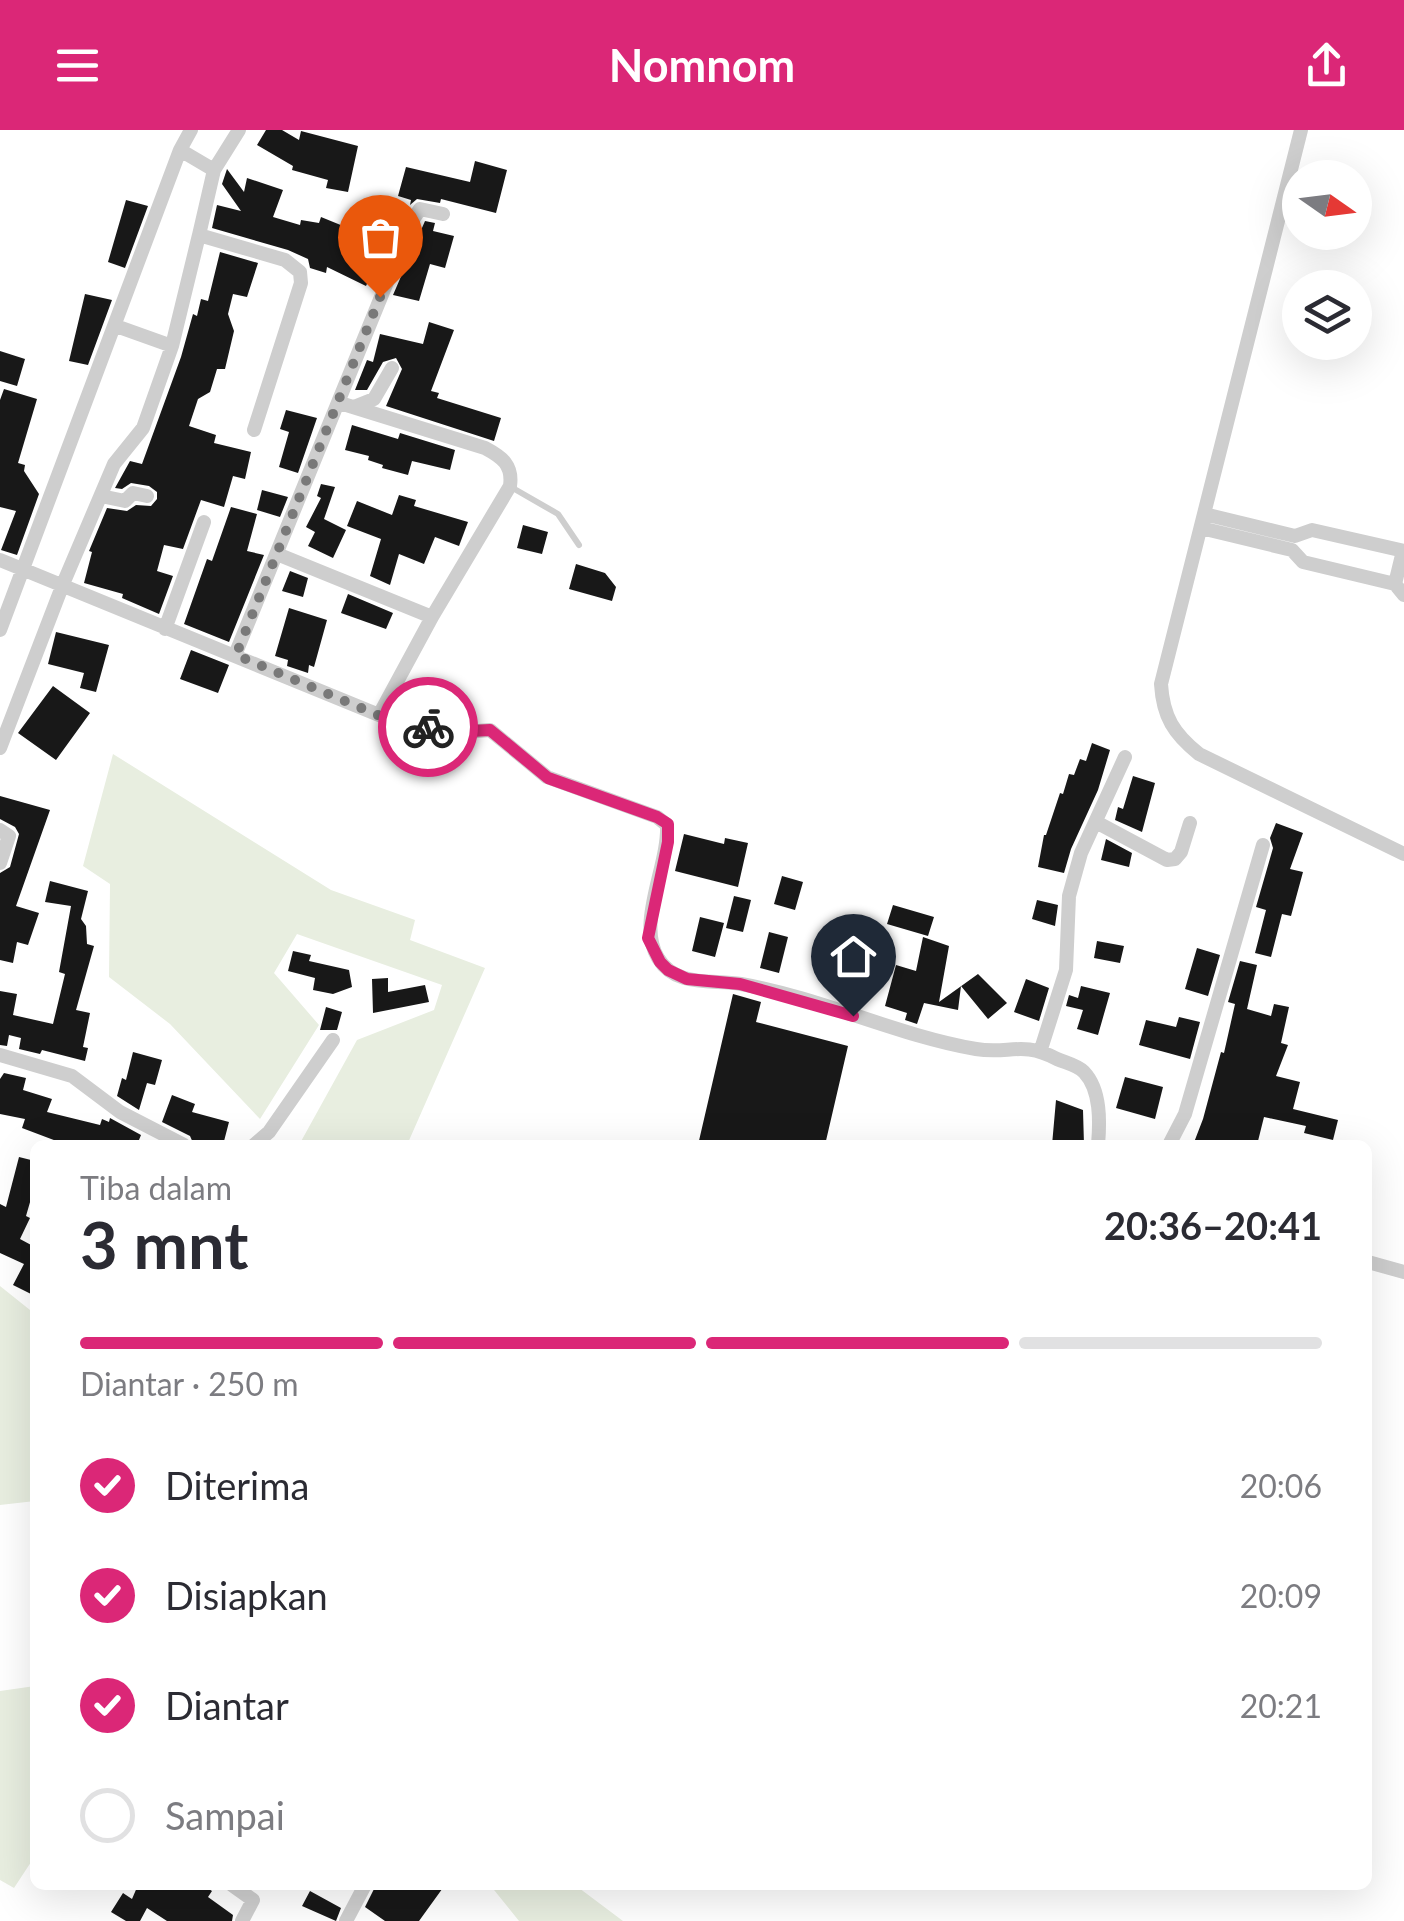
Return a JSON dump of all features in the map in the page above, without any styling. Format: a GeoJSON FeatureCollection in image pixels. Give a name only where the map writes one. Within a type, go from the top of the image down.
{"type":"FeatureCollection","features":[{"type":"Feature","properties":{"kind":"street"},"geometry":{"type":"LineString","coordinates":[[0,630],[21,568],[186,154],[191,130]]}},
{"type":"Feature","properties":{"kind":"street"},"geometry":{"type":"LineString","coordinates":[[0,748],[3,729],[60,583],[118,458],[143,428],[199,235],[212,170],[238,130]]}},
{"type":"Feature","properties":{"kind":"street"},"geometry":{"type":"LineString","coordinates":[[1301,130],[1161,684],[1163,708],[1176,736],[1200,754],[1404,854]]}},
{"type":"Feature","properties":{"kind":"street"},"geometry":{"type":"LineString","coordinates":[[186,154],[212,170]]}},
{"type":"Feature","properties":{"kind":"street"},"geometry":{"type":"LineString","coordinates":[[236,655],[347,405],[417,211],[443,214]]}},
{"type":"Feature","properties":{"kind":"street"},"geometry":{"type":"LineString","coordinates":[[199,235],[285,260],[300,272],[301,283],[254,430]]}},
{"type":"Feature","properties":{"kind":"street"},"geometry":{"type":"LineString","coordinates":[[116,326],[168,344]]}},
{"type":"Feature","properties":{"kind":"street"},"geometry":{"type":"LineString","coordinates":[[347,405],[374,399],[392,368]]}},
{"type":"Feature","properties":{"kind":"street"},"geometry":{"type":"LineString","coordinates":[[347,405],[498,455],[512,475],[510,486],[432,617],[380,716]]}},
{"type":"Feature","properties":{"kind":"street"},"geometry":{"type":"LineString","coordinates":[[101,496],[125,501],[133,494],[148,496]]}},
{"type":"Feature","properties":{"kind":"street"},"geometry":{"type":"LineString","coordinates":[[1202,521],[1294,543],[1312,530],[1403,551],[1400,590],[1303,562],[1294,543]]}},
{"type":"Feature","properties":{"kind":"street"},"geometry":{"type":"LineString","coordinates":[[164,629],[204,522]]}},
{"type":"Feature","properties":{"kind":"street"},"geometry":{"type":"LineString","coordinates":[[278,554],[432,617]]}},
{"type":"Feature","properties":{"kind":"street"},"geometry":{"type":"LineString","coordinates":[[0,560],[380,716],[452,732],[490,730],[548,778],[657,817],[668,824],[668,842],[648,938],[660,962],[676,976],[740,984],[832,1007],[874,1024],[981,1050],[1041,1049],[1080,1069],[1090,1080],[1098,1108],[1098,1140]]}},
{"type":"Feature","properties":{"kind":"street"},"geometry":{"type":"LineString","coordinates":[[1041,1049],[1066,970],[1070,896],[1081,853],[1125,757]]}},
{"type":"Feature","properties":{"kind":"street"},"geometry":{"type":"LineString","coordinates":[[1096,822],[1167,860],[1175,859],[1181,852],[1190,823]]}},
{"type":"Feature","properties":{"kind":"street"},"geometry":{"type":"LineString","coordinates":[[0,830],[10,836],[0,863]]}},
{"type":"Feature","properties":{"kind":"street"},"geometry":{"type":"LineString","coordinates":[[1171,1140],[1191,1095],[1262,845]]}},
{"type":"Feature","properties":{"kind":"street"},"geometry":{"type":"LineString","coordinates":[[260,1140],[333,1040]]}},
{"type":"Feature","properties":{"kind":"street"},"geometry":{"type":"LineString","coordinates":[[0,1055],[72,1076],[120,1112],[174,1140]]}},
{"type":"Feature","properties":{"kind":"street"},"geometry":{"type":"LineString","coordinates":[[1372,1263],[1404,1272]]}},
{"type":"Feature","properties":{"kind":"street"},"geometry":{"type":"LineString","coordinates":[[239,1890],[252,1900],[242,1921]]}},
{"type":"Feature","properties":{"kind":"street"},"geometry":{"type":"LineString","coordinates":[[346,1921],[362,1890]]}},
{"type":"Feature","properties":{"kind":"lane"},"geometry":{"type":"LineString","coordinates":[[510,486],[558,514],[579,545]]}},
{"type":"Feature","properties":{"kind":"shaded area"},"geometry":{"type":"Polygon","coordinates":[[[113,754],[331,890],[415,920],[410,940],[485,968],[409,1140],[302,1140],[357,1040],[434,1010],[442,985],[297,934],[274,973],[319,1025],[260,1119],[170,1024],[109,977],[110,884],[83,866],[113,754]]]}},
{"type":"Feature","properties":{"kind":"shaded area"},"geometry":{"type":"Polygon","coordinates":[[[0,1286],[30,1310],[30,1502],[0,1505],[0,1286]]]}},
{"type":"Feature","properties":{"kind":"shaded area"},"geometry":{"type":"Polygon","coordinates":[[[30,1687],[30,1864],[14,1888],[0,1880],[0,1691],[30,1687]]]}},
{"type":"Feature","properties":{"kind":"shaded area"},"geometry":{"type":"Polygon","coordinates":[[[494,1890],[582,1890],[623,1921],[519,1921],[494,1890]]]}},
{"type":"Feature","properties":{"kind":"building"},"geometry":{"type":"Polygon","coordinates":[[[266,130],[282,130],[299,140],[301,131],[358,146],[348,192],[326,188],[328,180],[292,170],[293,166],[257,145],[266,130]]]}},
{"type":"Feature","properties":{"kind":"building"},"geometry":{"type":"Polygon","coordinates":[[[475,161],[507,170],[496,213],[441,199],[440,203],[417,199],[410,205],[411,200],[398,196],[406,167],[470,182],[475,161]]]}},
{"type":"Feature","properties":{"kind":"building"},"geometry":{"type":"Polygon","coordinates":[[[227,169],[244,192],[247,178],[283,190],[273,217],[300,225],[301,220],[319,223],[321,217],[375,239],[382,211],[399,215],[366,286],[327,267],[326,273],[310,268],[308,259],[288,250],[212,228],[217,205],[241,211],[222,184],[227,169]]]}},
{"type":"Feature","properties":{"kind":"building"},"geometry":{"type":"Polygon","coordinates":[[[126,200],[148,206],[125,268],[108,262],[126,200]]]}},
{"type":"Feature","properties":{"kind":"building"},"geometry":{"type":"Polygon","coordinates":[[[425,221],[435,223],[433,231],[454,236],[445,268],[430,264],[419,301],[393,295],[425,221]]]}},
{"type":"Feature","properties":{"kind":"building"},"geometry":{"type":"Polygon","coordinates":[[[220,252],[258,263],[247,297],[233,294],[228,314],[234,331],[225,369],[217,369],[210,392],[198,399],[189,426],[216,435],[214,443],[251,452],[245,479],[233,476],[224,507],[201,500],[183,549],[164,545],[157,571],[173,576],[159,614],[122,598],[123,594],[84,583],[92,552],[89,551],[107,508],[127,511],[136,505],[151,506],[157,499],[157,492],[149,486],[131,483],[122,489],[115,488],[130,461],[142,464],[193,314],[197,316],[201,299],[208,301],[220,252]]]}},
{"type":"Feature","properties":{"kind":"building"},"geometry":{"type":"Polygon","coordinates":[[[85,294],[112,300],[88,365],[69,361],[85,294]]]}},
{"type":"Feature","properties":{"kind":"building"},"geometry":{"type":"Polygon","coordinates":[[[429,322],[454,330],[431,391],[439,393],[437,398],[501,418],[494,441],[386,406],[402,369],[396,358],[383,362],[367,390],[355,390],[367,360],[373,362],[380,334],[423,344],[429,322]]]}},
{"type":"Feature","properties":{"kind":"building"},"geometry":{"type":"Polygon","coordinates":[[[0,351],[25,359],[17,386],[0,381],[0,351]]]}},
{"type":"Feature","properties":{"kind":"building"},"geometry":{"type":"Polygon","coordinates":[[[4,389],[37,399],[18,463],[25,465],[24,471],[39,494],[17,555],[1,550],[16,511],[0,507],[0,400],[4,389]]]}},
{"type":"Feature","properties":{"kind":"building"},"geometry":{"type":"Polygon","coordinates":[[[286,410],[317,418],[298,473],[279,467],[289,432],[280,429],[286,410]]]}},
{"type":"Feature","properties":{"kind":"building"},"geometry":{"type":"Polygon","coordinates":[[[352,425],[398,439],[400,433],[455,450],[450,470],[412,461],[408,475],[382,468],[383,465],[368,460],[369,456],[345,450],[352,425]]]}},
{"type":"Feature","properties":{"kind":"building"},"geometry":{"type":"Polygon","coordinates":[[[321,484],[335,487],[324,519],[346,530],[333,558],[308,546],[315,532],[306,527],[321,498],[317,496],[321,484]]]}},
{"type":"Feature","properties":{"kind":"building"},"geometry":{"type":"Polygon","coordinates":[[[262,490],[288,497],[280,517],[257,510],[262,490]]]}},
{"type":"Feature","properties":{"kind":"building"},"geometry":{"type":"Polygon","coordinates":[[[399,495],[416,500],[414,506],[468,522],[459,546],[435,537],[424,564],[399,554],[390,585],[370,576],[381,539],[347,526],[357,501],[392,515],[399,495]]]}},
{"type":"Feature","properties":{"kind":"building"},"geometry":{"type":"Polygon","coordinates":[[[231,507],[257,514],[247,551],[264,555],[229,642],[184,624],[231,507]]]}},
{"type":"Feature","properties":{"kind":"building"},"geometry":{"type":"Polygon","coordinates":[[[523,525],[548,532],[542,554],[517,548],[523,525]]]}},
{"type":"Feature","properties":{"kind":"building"},"geometry":{"type":"Polygon","coordinates":[[[576,564],[605,573],[616,587],[612,601],[569,589],[576,564]]]}},
{"type":"Feature","properties":{"kind":"building"},"geometry":{"type":"Polygon","coordinates":[[[290,571],[308,578],[303,597],[282,591],[290,571]]]}},
{"type":"Feature","properties":{"kind":"building"},"geometry":{"type":"Polygon","coordinates":[[[348,594],[393,613],[386,629],[341,613],[348,594]]]}},
{"type":"Feature","properties":{"kind":"building"},"geometry":{"type":"Polygon","coordinates":[[[289,608],[327,620],[314,667],[309,665],[308,673],[287,666],[288,660],[275,656],[289,608]]]}},
{"type":"Feature","properties":{"kind":"building"},"geometry":{"type":"Polygon","coordinates":[[[56,632],[109,645],[96,692],[80,688],[84,673],[48,664],[56,632]]]}},
{"type":"Feature","properties":{"kind":"building"},"geometry":{"type":"Polygon","coordinates":[[[191,650],[229,665],[218,693],[180,679],[191,650]]]}},
{"type":"Feature","properties":{"kind":"building"},"geometry":{"type":"Polygon","coordinates":[[[53,686],[90,713],[56,760],[18,733],[53,686]]]}},
{"type":"Feature","properties":{"kind":"building"},"geometry":{"type":"Polygon","coordinates":[[[1092,743],[1110,750],[1064,873],[1038,867],[1044,835],[1060,793],[1063,794],[1069,774],[1074,775],[1080,759],[1086,761],[1092,743]]]}},
{"type":"Feature","properties":{"kind":"building"},"geometry":{"type":"Polygon","coordinates":[[[1133,776],[1155,783],[1142,832],[1115,820],[1118,807],[1123,809],[1133,776]]]}},
{"type":"Feature","properties":{"kind":"building"},"geometry":{"type":"Polygon","coordinates":[[[0,796],[50,810],[16,906],[39,913],[28,945],[17,942],[13,963],[0,960],[0,873],[10,867],[19,834],[15,827],[0,819],[0,796]]]}},
{"type":"Feature","properties":{"kind":"building"},"geometry":{"type":"Polygon","coordinates":[[[1276,823],[1303,833],[1290,869],[1303,872],[1291,916],[1282,914],[1271,957],[1255,953],[1266,910],[1256,907],[1276,823]]]}},
{"type":"Feature","properties":{"kind":"building"},"geometry":{"type":"Polygon","coordinates":[[[684,834],[724,844],[725,838],[748,843],[738,887],[675,871],[684,834]]]}},
{"type":"Feature","properties":{"kind":"building"},"geometry":{"type":"Polygon","coordinates":[[[1106,839],[1132,853],[1129,867],[1101,860],[1106,839]]]}},
{"type":"Feature","properties":{"kind":"building"},"geometry":{"type":"Polygon","coordinates":[[[782,876],[803,882],[795,910],[774,904],[782,876]]]}},
{"type":"Feature","properties":{"kind":"building"},"geometry":{"type":"Polygon","coordinates":[[[50,881],[88,891],[81,919],[86,926],[87,944],[94,946],[76,1010],[90,1013],[83,1047],[88,1048],[85,1061],[42,1050],[40,1054],[19,1049],[21,1038],[9,1035],[7,1046],[0,1045],[0,991],[17,994],[13,1015],[53,1024],[65,974],[59,972],[71,906],[45,902],[50,881]]]}},
{"type":"Feature","properties":{"kind":"building"},"geometry":{"type":"Polygon","coordinates":[[[734,896],[751,900],[743,932],[726,928],[734,896]]]}},
{"type":"Feature","properties":{"kind":"building"},"geometry":{"type":"Polygon","coordinates":[[[1037,900],[1058,905],[1055,926],[1032,919],[1037,900]]]}},
{"type":"Feature","properties":{"kind":"building"},"geometry":{"type":"Polygon","coordinates":[[[893,905],[934,917],[928,936],[887,924],[893,905]]]}},
{"type":"Feature","properties":{"kind":"building"},"geometry":{"type":"Polygon","coordinates":[[[700,917],[724,923],[715,957],[692,951],[700,917]]]}},
{"type":"Feature","properties":{"kind":"building"},"geometry":{"type":"Polygon","coordinates":[[[769,932],[788,937],[779,973],[760,968],[769,932]]]}},
{"type":"Feature","properties":{"kind":"building"},"geometry":{"type":"Polygon","coordinates":[[[923,937],[949,946],[939,1002],[961,986],[958,1010],[924,1003],[917,1024],[905,1020],[907,1013],[885,1006],[896,965],[916,971],[923,937]]]}},
{"type":"Feature","properties":{"kind":"building"},"geometry":{"type":"Polygon","coordinates":[[[1097,941],[1124,946],[1120,963],[1094,958],[1097,941]]]}},
{"type":"Feature","properties":{"kind":"building"},"geometry":{"type":"Polygon","coordinates":[[[1197,948],[1220,955],[1208,996],[1185,989],[1197,948]]]}},
{"type":"Feature","properties":{"kind":"building"},"geometry":{"type":"Polygon","coordinates":[[[293,951],[311,955],[309,961],[349,970],[352,987],[333,994],[313,990],[315,978],[288,971],[293,951]]]}},
{"type":"Feature","properties":{"kind":"building"},"geometry":{"type":"Polygon","coordinates":[[[1240,961],[1257,965],[1247,1009],[1271,1016],[1274,1004],[1289,1007],[1281,1043],[1288,1045],[1276,1076],[1300,1082],[1293,1109],[1338,1120],[1333,1140],[1304,1133],[1306,1126],[1264,1117],[1258,1140],[1195,1140],[1221,1052],[1224,1053],[1235,1004],[1228,1002],[1240,961]]]}},
{"type":"Feature","properties":{"kind":"building"},"geometry":{"type":"Polygon","coordinates":[[[978,974],[1007,1003],[988,1019],[961,986],[978,974]]]}},
{"type":"Feature","properties":{"kind":"building"},"geometry":{"type":"Polygon","coordinates":[[[388,978],[388,992],[425,985],[429,1002],[373,1013],[372,979],[388,978]]]}},
{"type":"Feature","properties":{"kind":"building"},"geometry":{"type":"Polygon","coordinates":[[[1026,979],[1049,988],[1039,1021],[1014,1012],[1026,979]]]}},
{"type":"Feature","properties":{"kind":"building"},"geometry":{"type":"Polygon","coordinates":[[[1081,986],[1110,993],[1098,1035],[1077,1029],[1083,1010],[1066,1006],[1069,995],[1078,998],[1081,986]]]}},
{"type":"Feature","properties":{"kind":"building"},"geometry":{"type":"Polygon","coordinates":[[[733,994],[761,1002],[756,1022],[848,1046],[826,1140],[699,1140],[733,994]]]}},
{"type":"Feature","properties":{"kind":"building"},"geometry":{"type":"Polygon","coordinates":[[[326,1007],[342,1012],[337,1030],[320,1030],[326,1007]]]}},
{"type":"Feature","properties":{"kind":"building"},"geometry":{"type":"Polygon","coordinates":[[[1179,1017],[1200,1022],[1190,1059],[1139,1045],[1146,1020],[1176,1027],[1179,1017]]]}},
{"type":"Feature","properties":{"kind":"building"},"geometry":{"type":"Polygon","coordinates":[[[133,1052],[162,1060],[155,1085],[147,1083],[139,1110],[117,1096],[133,1052]]]}},
{"type":"Feature","properties":{"kind":"building"},"geometry":{"type":"Polygon","coordinates":[[[4,1073],[26,1078],[23,1090],[52,1099],[47,1112],[100,1125],[102,1119],[109,1122],[110,1118],[141,1135],[139,1140],[54,1140],[22,1128],[25,1119],[0,1114],[0,1079],[4,1073]]]}},
{"type":"Feature","properties":{"kind":"building"},"geometry":{"type":"Polygon","coordinates":[[[1125,1077],[1163,1087],[1155,1119],[1116,1108],[1125,1077]]]}},
{"type":"Feature","properties":{"kind":"building"},"geometry":{"type":"Polygon","coordinates":[[[172,1095],[195,1104],[192,1112],[229,1122],[224,1140],[192,1140],[162,1122],[172,1095]]]}},
{"type":"Feature","properties":{"kind":"building"},"geometry":{"type":"Polygon","coordinates":[[[1056,1100],[1083,1110],[1084,1140],[1052,1140],[1056,1100]]]}},
{"type":"Feature","properties":{"kind":"building"},"geometry":{"type":"Polygon","coordinates":[[[19,1157],[30,1160],[30,1202],[26,1216],[30,1218],[20,1239],[30,1244],[30,1294],[13,1285],[24,1264],[0,1253],[0,1204],[6,1207],[19,1157]]]}},
{"type":"Feature","properties":{"kind":"building"},"geometry":{"type":"Polygon","coordinates":[[[136,1890],[210,1890],[208,1897],[233,1915],[232,1921],[167,1921],[147,1908],[140,1921],[126,1921],[111,1912],[123,1893],[132,1899],[136,1890]]]}},
{"type":"Feature","properties":{"kind":"building"},"geometry":{"type":"Polygon","coordinates":[[[374,1890],[441,1890],[419,1921],[385,1921],[365,1907],[374,1890]]]}},
{"type":"Feature","properties":{"kind":"building"},"geometry":{"type":"Polygon","coordinates":[[[310,1891],[341,1908],[336,1921],[302,1906],[310,1891]]]}},
{"type":"Feature","properties":{"kind":"way so far"},"geometry":{"type":"LineString","coordinates":[[380,297],[236,655],[380,716],[428,727]]}},
{"type":"Feature","properties":{"kind":"route"},"geometry":{"type":"LineString","coordinates":[[428,727],[452,732],[490,730],[548,778],[668,824],[668,842],[648,938],[660,962],[676,976],[740,984],[853,1016]]}}]}
